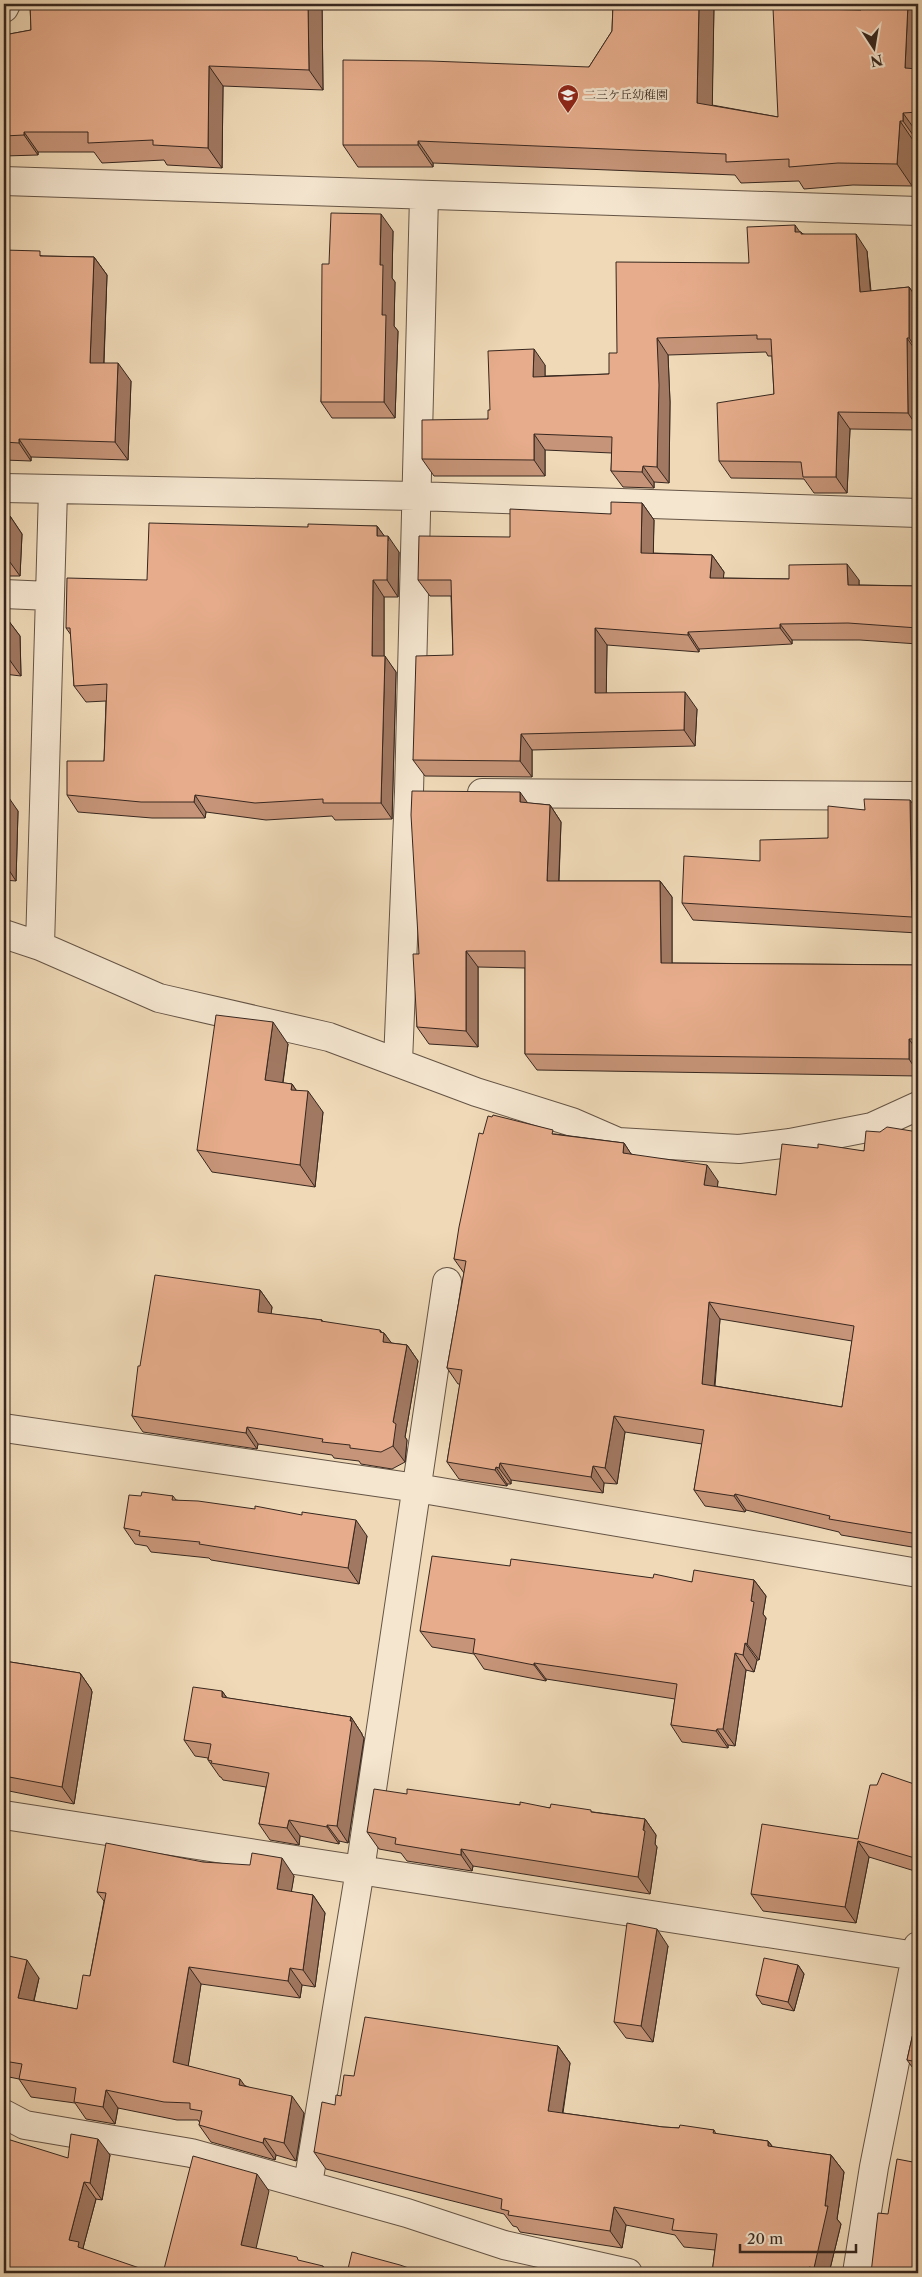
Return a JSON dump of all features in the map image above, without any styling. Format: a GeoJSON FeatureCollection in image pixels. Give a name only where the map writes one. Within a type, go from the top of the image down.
{"type":"FeatureCollection","features":[{"type":"Feature","properties":{"kind":"street"},"geometry":{"type":"LineString","coordinates":[[4,8],[6,4]]}},
{"type":"Feature","properties":{"kind":"street"},"geometry":{"type":"LineString","coordinates":[[4,180],[424,196],[918,211]]}},
{"type":"Feature","properties":{"kind":"street"},"geometry":{"type":"LineString","coordinates":[[398,1062],[409,792],[424,196]]}},
{"type":"Feature","properties":{"kind":"street"},"geometry":{"type":"LineString","coordinates":[[4,488],[416,496],[918,512]]}},
{"type":"Feature","properties":{"kind":"street"},"geometry":{"type":"LineString","coordinates":[[40,946],[53,490]]}},
{"type":"Feature","properties":{"kind":"street"},"geometry":{"type":"LineString","coordinates":[[4,594],[50,596]]}},
{"type":"Feature","properties":{"kind":"street"},"geometry":{"type":"LineString","coordinates":[[409,792],[918,796]]}},
{"type":"Feature","properties":{"kind":"street"},"geometry":{"type":"LineString","coordinates":[[4,934],[40,946],[159,998],[328,1037],[476,1092],[572,1122],[618,1142],[739,1149],[790,1143],[872,1127],[918,1106]]}},
{"type":"Feature","properties":{"kind":"street"},"geometry":{"type":"LineString","coordinates":[[308,2184],[360,1870],[447,1282]]}},
{"type":"Feature","properties":{"kind":"street"},"geometry":{"type":"LineString","coordinates":[[4,1428],[417,1488],[918,1573]]}},
{"type":"Feature","properties":{"kind":"street"},"geometry":{"type":"LineString","coordinates":[[4,1815],[360,1870],[917,1951],[874,2168],[857,2273]]}},
{"type":"Feature","properties":{"kind":"street"},"geometry":{"type":"LineString","coordinates":[[4,2114],[25,2125],[173,2149],[308,2184],[407,2213],[504,2245],[628,2273]]}},
{"type":"Feature","properties":{"kind":"building"},"geometry":{"type":"Polygon","coordinates":[[[30,4],[308,4],[309,70],[209,66],[208,148],[153,145],[153,140],[88,143],[88,132],[24,132],[24,135],[4,136],[4,35],[31,30],[30,4]]]}},
{"type":"Feature","properties":{"kind":"building"},"geometry":{"type":"Polygon","coordinates":[[[613,4],[699,4],[697,103],[778,117],[773,8],[861,10],[862,4],[908,4],[905,68],[918,69],[918,112],[903,113],[903,121],[900,121],[897,164],[838,163],[789,167],[789,159],[726,162],[726,154],[418,141],[418,145],[343,145],[343,60],[589,67],[612,31],[613,4]]]}},
{"type":"Feature","properties":{"kind":"building"},"geometry":{"type":"Polygon","coordinates":[[[331,213],[381,214],[380,265],[383,265],[382,315],[386,315],[384,402],[321,402],[322,264],[329,264],[331,213]]]}},
{"type":"Feature","properties":{"kind":"building"},"geometry":{"type":"Polygon","coordinates":[[[795,225],[795,232],[801,232],[801,234],[856,234],[860,292],[909,287],[909,338],[907,338],[908,413],[838,412],[836,477],[803,477],[801,462],[719,461],[717,403],[774,394],[771,339],[757,339],[757,335],[657,338],[659,385],[657,467],[643,466],[642,472],[611,471],[612,437],[534,434],[534,460],[422,459],[422,420],[488,419],[488,410],[490,410],[488,351],[534,349],[533,377],[609,374],[609,353],[617,353],[616,262],[749,263],[747,227],[795,225]]]}},
{"type":"Feature","properties":{"kind":"building"},"geometry":{"type":"Polygon","coordinates":[[[4,250],[40,251],[40,256],[94,257],[90,363],[118,363],[115,442],[19,439],[19,443],[4,442],[4,250]]]}},
{"type":"Feature","properties":{"kind":"building"},"geometry":{"type":"Polygon","coordinates":[[[611,502],[642,503],[641,553],[712,555],[710,578],[789,579],[789,565],[847,564],[848,585],[918,586],[918,628],[848,623],[780,624],[780,628],[688,632],[688,635],[595,628],[595,693],[685,692],[684,730],[521,734],[520,761],[413,760],[416,656],[453,655],[451,580],[418,580],[419,536],[510,537],[510,509],[611,514],[611,502]]]}},
{"type":"Feature","properties":{"kind":"building"},"geometry":{"type":"Polygon","coordinates":[[[4,516],[10,516],[7,558],[4,558],[4,516]]]}},
{"type":"Feature","properties":{"kind":"building"},"geometry":{"type":"Polygon","coordinates":[[[149,523],[308,527],[308,524],[377,526],[377,536],[388,536],[387,580],[373,580],[372,656],[385,656],[381,803],[323,803],[323,799],[255,803],[195,795],[194,802],[141,802],[67,795],[67,761],[104,761],[107,684],[74,686],[70,628],[66,628],[67,578],[147,580],[149,523]]]}},
{"type":"Feature","properties":{"kind":"building"},"geometry":{"type":"Polygon","coordinates":[[[4,620],[8,620],[9,659],[4,659],[4,620]]]}},
{"type":"Feature","properties":{"kind":"building"},"geometry":{"type":"Polygon","coordinates":[[[412,791],[520,792],[520,802],[550,805],[547,881],[660,881],[661,963],[918,965],[918,1039],[909,1039],[909,1059],[525,1054],[525,951],[466,951],[466,1031],[417,1027],[413,954],[419,954],[411,815],[412,791]]]}},
{"type":"Feature","properties":{"kind":"building"},"geometry":{"type":"Polygon","coordinates":[[[4,795],[7,795],[5,864],[4,864],[4,795]]]}},
{"type":"Feature","properties":{"kind":"building"},"geometry":{"type":"Polygon","coordinates":[[[864,799],[910,800],[912,917],[682,903],[684,856],[760,861],[760,840],[828,838],[828,806],[865,810],[864,799]]]}},
{"type":"Feature","properties":{"kind":"building"},"geometry":{"type":"Polygon","coordinates":[[[216,1015],[273,1022],[265,1080],[292,1084],[291,1090],[308,1091],[300,1165],[197,1150],[216,1015]]]}},
{"type":"Feature","properties":{"kind":"building"},"geometry":{"type":"Polygon","coordinates":[[[493,1115],[553,1130],[552,1134],[624,1143],[623,1153],[707,1165],[704,1185],[776,1195],[782,1144],[818,1148],[818,1144],[864,1151],[866,1131],[880,1132],[887,1127],[918,1132],[918,1534],[829,1519],[830,1516],[735,1494],[734,1496],[694,1490],[704,1430],[614,1416],[605,1468],[593,1466],[591,1477],[500,1463],[499,1468],[496,1467],[495,1470],[447,1462],[462,1370],[447,1368],[466,1261],[454,1259],[479,1133],[483,1134],[488,1116],[492,1117],[493,1115]],[[709,1302],[702,1384],[842,1407],[854,1326],[709,1302]]]}},
{"type":"Feature","properties":{"kind":"building"},"geometry":{"type":"Polygon","coordinates":[[[155,1275],[260,1290],[258,1312],[380,1330],[380,1332],[384,1333],[383,1342],[407,1345],[393,1422],[396,1424],[393,1446],[381,1452],[350,1448],[350,1445],[322,1442],[323,1439],[247,1427],[246,1433],[132,1416],[138,1366],[140,1366],[155,1275]]]}},
{"type":"Feature","properties":{"kind":"building"},"geometry":{"type":"Polygon","coordinates":[[[142,1492],[173,1496],[172,1500],[198,1501],[255,1509],[255,1506],[302,1515],[302,1512],[356,1520],[348,1568],[199,1544],[200,1542],[139,1536],[140,1531],[124,1528],[129,1495],[141,1496],[142,1492]]]}},
{"type":"Feature","properties":{"kind":"building"},"geometry":{"type":"Polygon","coordinates":[[[432,1556],[510,1566],[511,1559],[653,1578],[654,1574],[692,1582],[694,1570],[754,1580],[751,1601],[754,1602],[747,1644],[745,1643],[743,1655],[735,1653],[723,1729],[717,1729],[716,1731],[671,1725],[677,1684],[534,1663],[534,1665],[473,1653],[475,1639],[420,1631],[432,1556]]]}},
{"type":"Feature","properties":{"kind":"building"},"geometry":{"type":"Polygon","coordinates":[[[4,1661],[80,1673],[62,1787],[4,1776],[4,1661]]]}},
{"type":"Feature","properties":{"kind":"building"},"geometry":{"type":"Polygon","coordinates":[[[193,1687],[222,1691],[222,1697],[351,1717],[350,1721],[352,1721],[337,1826],[327,1825],[327,1827],[289,1820],[287,1828],[259,1824],[269,1773],[211,1763],[212,1761],[208,1760],[211,1744],[184,1740],[193,1687]]]}},
{"type":"Feature","properties":{"kind":"building"},"geometry":{"type":"Polygon","coordinates":[[[882,1773],[917,1785],[914,1798],[918,1799],[918,1859],[858,1841],[845,1907],[751,1894],[762,1824],[858,1839],[870,1785],[877,1785],[882,1773]]]}},
{"type":"Feature","properties":{"kind":"building"},"geometry":{"type":"Polygon","coordinates":[[[374,1789],[407,1794],[407,1789],[520,1805],[520,1802],[550,1808],[551,1804],[591,1810],[591,1812],[645,1819],[638,1877],[461,1849],[461,1855],[395,1844],[396,1838],[367,1832],[374,1789]]]}},
{"type":"Feature","properties":{"kind":"building"},"geometry":{"type":"Polygon","coordinates":[[[106,1843],[203,1862],[250,1865],[252,1853],[282,1858],[277,1889],[313,1895],[303,1970],[290,1968],[288,1981],[189,1967],[173,2062],[240,2079],[239,2085],[292,2096],[284,2143],[264,2138],[263,2143],[199,2125],[202,2111],[190,2109],[190,2103],[164,2102],[106,2090],[103,2107],[74,2102],[76,2088],[19,2079],[22,2064],[4,2061],[4,1955],[27,1960],[18,1998],[77,2009],[83,1975],[90,1976],[106,1893],[97,1892],[106,1843]]]}},
{"type":"Feature","properties":{"kind":"building"},"geometry":{"type":"Polygon","coordinates":[[[627,1923],[657,1929],[641,2026],[614,2022],[627,1923]]]}},
{"type":"Feature","properties":{"kind":"building"},"geometry":{"type":"Polygon","coordinates":[[[764,1958],[798,1965],[788,2002],[756,1995],[764,1958]]]}},
{"type":"Feature","properties":{"kind":"building"},"geometry":{"type":"Polygon","coordinates":[[[918,2011],[918,2062],[907,2060],[918,2011]]]}},
{"type":"Feature","properties":{"kind":"building"},"geometry":{"type":"Polygon","coordinates":[[[365,2017],[558,2046],[548,2111],[663,2127],[679,2128],[680,2125],[714,2130],[713,2133],[768,2141],[768,2146],[831,2155],[825,2206],[828,2206],[814,2268],[809,2267],[808,2273],[780,2273],[764,2269],[763,2273],[712,2273],[717,2234],[672,2230],[674,2219],[614,2207],[610,2231],[508,2215],[509,2211],[501,2209],[502,2199],[314,2152],[322,2102],[335,2105],[336,2095],[341,2096],[344,2075],[354,2076],[365,2017]]]}},
{"type":"Feature","properties":{"kind":"building"},"geometry":{"type":"Polygon","coordinates":[[[71,2134],[98,2139],[90,2183],[84,2182],[69,2240],[79,2242],[78,2247],[154,2273],[4,2273],[4,2138],[68,2158],[71,2134]]]}},
{"type":"Feature","properties":{"kind":"building"},"geometry":{"type":"Polygon","coordinates":[[[193,2156],[257,2174],[241,2245],[297,2257],[298,2260],[323,2266],[321,2273],[163,2273],[193,2156]]]}},
{"type":"Feature","properties":{"kind":"building"},"geometry":{"type":"Polygon","coordinates":[[[897,2159],[918,2163],[918,2273],[871,2273],[878,2213],[888,2214],[897,2159]]]}},
{"type":"Feature","properties":{"kind":"building"},"geometry":{"type":"Polygon","coordinates":[[[352,2252],[400,2265],[423,2273],[347,2273],[352,2252]]]}},
{"type":"Feature","properties":{"kind":"place","name":"二三ケ丘幼稚園"},"geometry":{"type":"Point","coordinates":[568,114]}}]}
